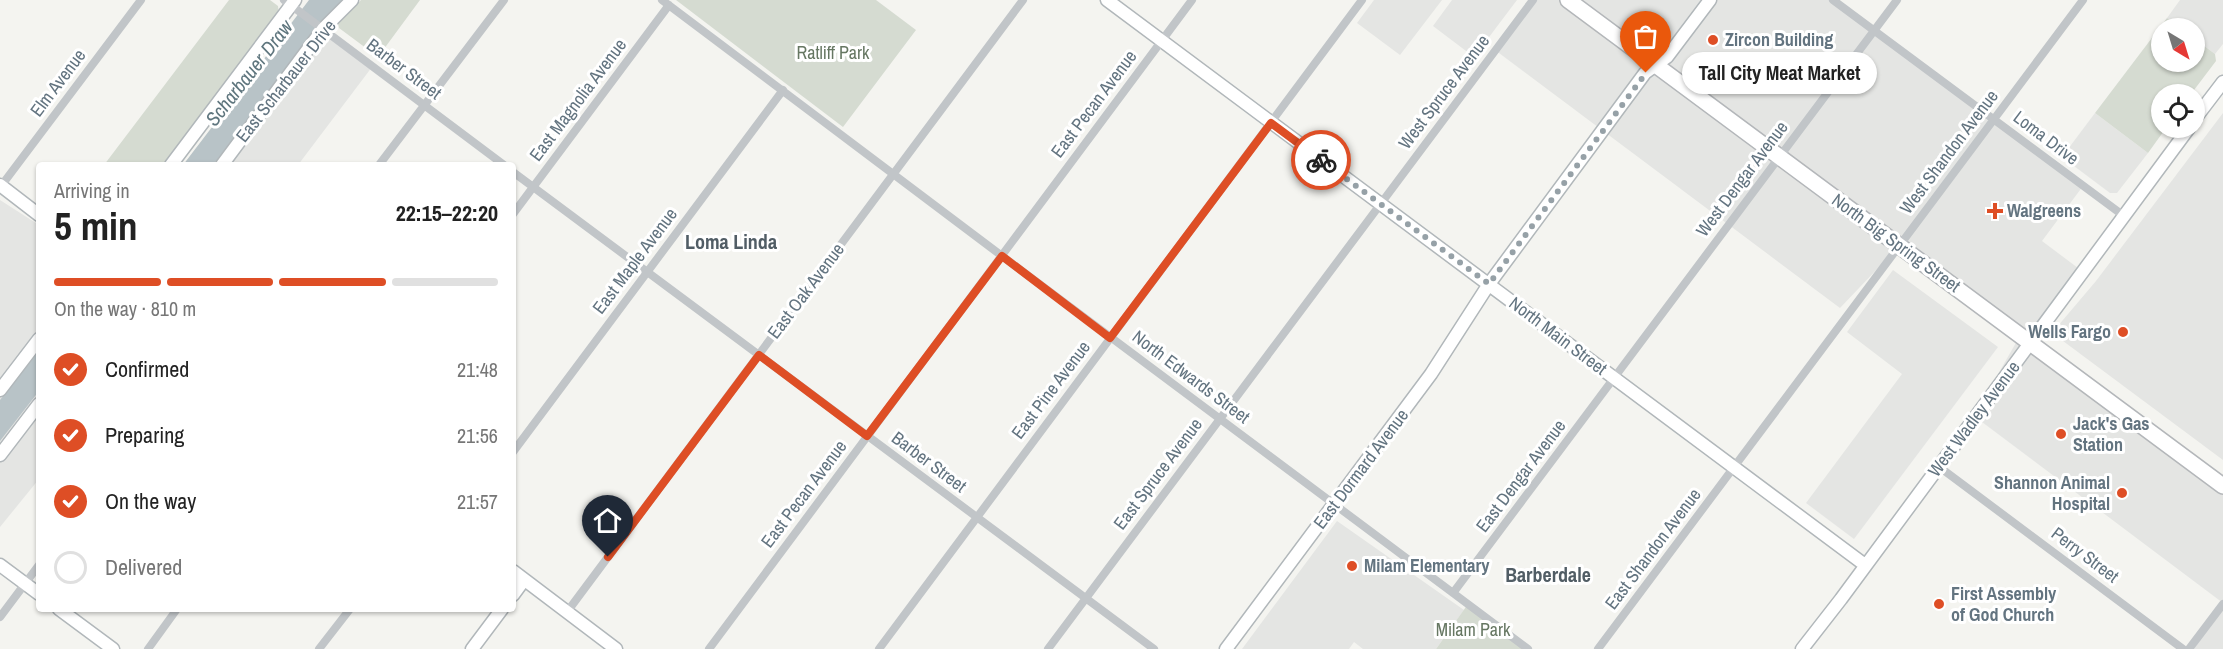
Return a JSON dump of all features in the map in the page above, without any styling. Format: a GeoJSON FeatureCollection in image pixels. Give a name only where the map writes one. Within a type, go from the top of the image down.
{"type":"FeatureCollection","features":[{"type":"Feature","properties":{"kind":"highway","name":"North Big Spring Street"},"geometry":{"type":"LineString","coordinates":[[1569,0],[2223,486]]}},
{"type":"Feature","properties":{"kind":"street","name":"Elm Avenue"},"geometry":{"type":"LineString","coordinates":[[1,186],[141,0]]}},
{"type":"Feature","properties":{"kind":"street","name":"East Scharbauer Drive"},"geometry":{"type":"LineString","coordinates":[[224,162],[323,29],[352,0]]}},
{"type":"Feature","properties":{"kind":"street"},"geometry":{"type":"LineString","coordinates":[[381,162],[504,0]]}},
{"type":"Feature","properties":{"kind":"street","name":"East Oak Avenue"},"geometry":{"type":"LineString","coordinates":[[567,612],[1023,0]]}},
{"type":"Feature","properties":{"kind":"street","name":"North Main Street"},"geometry":{"type":"LineString","coordinates":[[1107,0],[1865,565]]}},
{"type":"Feature","properties":{"kind":"street","name":"East Pecan Avenue"},"geometry":{"type":"LineString","coordinates":[[709,649],[1192,0]]}},
{"type":"Feature","properties":{"kind":"street","name":"East Pine Avenue"},"geometry":{"type":"LineString","coordinates":[[879,649],[1362,0]]}},
{"type":"Feature","properties":{"kind":"street","name":"West Spruce Avenue"},"geometry":{"type":"LineString","coordinates":[[1381,204],[1533,0]]}},
{"type":"Feature","properties":{"kind":"street","name":"East Dormard Avenue"},"geometry":{"type":"LineString","coordinates":[[1226,649],[1431,374],[1489,284],[1646,73],[1667,57],[1710,0]]}},
{"type":"Feature","properties":{"kind":"street","name":"Loma Drive"},"geometry":{"type":"LineString","coordinates":[[1833,0],[2124,216]]}},
{"type":"Feature","properties":{"kind":"street","name":"West Dengar Avenue"},"geometry":{"type":"LineString","coordinates":[[1615,379],[1897,0]]}},
{"type":"Feature","properties":{"kind":"street","name":"West Shandon Avenue"},"geometry":{"type":"LineString","coordinates":[[1734,468],[2083,0]]}},
{"type":"Feature","properties":{"kind":"street"},"geometry":{"type":"LineString","coordinates":[[173,162],[290,2]]}},
{"type":"Feature","properties":{"kind":"street","name":"Barber Street"},"geometry":{"type":"LineString","coordinates":[[290,2],[500,162]]}},
{"type":"Feature","properties":{"kind":"street","name":"North Edwards Street"},"geometry":{"type":"LineString","coordinates":[[666,2],[1110,338],[1528,649]]}},
{"type":"Feature","properties":{"kind":"street","name":"East Magnolia Avenue"},"geometry":{"type":"LineString","coordinates":[[516,210],[666,2]]}},
{"type":"Feature","properties":{"kind":"street"},"geometry":{"type":"LineString","coordinates":[[2205,106],[2223,82]]}},
{"type":"Feature","properties":{"kind":"street","name":"East Maple Avenue"},"geometry":{"type":"LineString","coordinates":[[516,448],[783,90]]}},
{"type":"Feature","properties":{"kind":"street","name":"West Wadley Avenue"},"geometry":{"type":"LineString","coordinates":[[1802,649],[2182,138]]}},
{"type":"Feature","properties":{"kind":"street","name":"Barber Street"},"geometry":{"type":"LineString","coordinates":[[516,174],[1154,649]]}},
{"type":"Feature","properties":{"kind":"street"},"geometry":{"type":"LineString","coordinates":[[1,186],[36,213]]}},
{"type":"Feature","properties":{"kind":"street","name":"East Spruce Avenue"},"geometry":{"type":"LineString","coordinates":[[1048,649],[1381,204]]}},
{"type":"Feature","properties":{"kind":"street"},"geometry":{"type":"LineString","coordinates":[[0,390],[36,343]]}},
{"type":"Feature","properties":{"kind":"street","name":"East Dengar Avenue"},"geometry":{"type":"LineString","coordinates":[[1453,593],[1615,379]]}},
{"type":"Feature","properties":{"kind":"street"},"geometry":{"type":"LineString","coordinates":[[0,455],[36,408]]}},
{"type":"Feature","properties":{"kind":"street","name":"Perry Street"},"geometry":{"type":"LineString","coordinates":[[1938,466],[2183,649]]}},
{"type":"Feature","properties":{"kind":"street","name":"East Shandon Avenue"},"geometry":{"type":"LineString","coordinates":[[1598,649],[1734,468]]}},
{"type":"Feature","properties":{"kind":"street"},"geometry":{"type":"LineString","coordinates":[[0,565],[36,592]]}},
{"type":"Feature","properties":{"kind":"street"},"geometry":{"type":"LineString","coordinates":[[0,617],[36,569]]}},
{"type":"Feature","properties":{"kind":"street"},"geometry":{"type":"LineString","coordinates":[[516,573],[616,649]]}},
{"type":"Feature","properties":{"kind":"street"},"geometry":{"type":"LineString","coordinates":[[516,591],[524,580]]}},
{"type":"Feature","properties":{"kind":"street"},"geometry":{"type":"LineString","coordinates":[[2190,649],[2223,604]]}},
{"type":"Feature","properties":{"kind":"street"},"geometry":{"type":"LineString","coordinates":[[63,612],[112,649]]}},
{"type":"Feature","properties":{"kind":"street"},"geometry":{"type":"LineString","coordinates":[[148,649],[175,612]]}},
{"type":"Feature","properties":{"kind":"street"},"geometry":{"type":"LineString","coordinates":[[319,649],[348,612]]}},
{"type":"Feature","properties":{"kind":"street"},"geometry":{"type":"LineString","coordinates":[[472,649],[500,612]]}},
{"type":"Feature","properties":{"kind":"shaded area"},"geometry":{"type":"Polygon","coordinates":[[[309,0],[344,0],[325,20],[215,162],[185,162],[309,0]]]}},
{"type":"Feature","properties":{"kind":"shaded area"},"geometry":{"type":"Polygon","coordinates":[[[1374,0],[1442,0],[1400,55],[1357,23],[1374,0]]]}},
{"type":"Feature","properties":{"kind":"shaded area"},"geometry":{"type":"Polygon","coordinates":[[[1452,0],[1517,0],[1474,57],[1433,26],[1452,0]]]}},
{"type":"Feature","properties":{"kind":"shaded area"},"geometry":{"type":"Polygon","coordinates":[[[1532,0],[1833,0],[2083,186],[2042,241],[2082,271],[2030,342],[2223,487],[2223,603],[1974,416],[2017,341],[1900,245],[1840,308],[1495,50],[1532,0]]]}},
{"type":"Feature","properties":{"kind":"shaded area"},"geometry":{"type":"Polygon","coordinates":[[[2180,0],[2223,0],[2223,44],[2215,54],[2205,46],[2205,18],[2167,18],[2180,0]]]}},
{"type":"Feature","properties":{"kind":"shaded area"},"geometry":{"type":"Polygon","coordinates":[[[307,18],[372,67],[300,162],[197,162],[307,18]]]}},
{"type":"Feature","properties":{"kind":"shaded area"},"geometry":{"type":"Polygon","coordinates":[[[2095,113],[2148,153],[2117,193],[2110,193],[2062,157],[2095,113]]]}},
{"type":"Feature","properties":{"kind":"shaded area"},"geometry":{"type":"Polygon","coordinates":[[[2223,113],[2223,460],[2059,338],[2057,327],[2096,281],[2223,113]]]}},
{"type":"Feature","properties":{"kind":"shaded area"},"geometry":{"type":"Polygon","coordinates":[[[0,200],[36,223],[36,483],[0,527],[0,200]]]}},
{"type":"Feature","properties":{"kind":"shaded area"},"geometry":{"type":"Polygon","coordinates":[[[1893,270],[1998,347],[1854,539],[1806,503],[1902,374],[1847,332],[1893,270]]]}},
{"type":"Feature","properties":{"kind":"shaded area"},"geometry":{"type":"Polygon","coordinates":[[[36,355],[36,395],[0,441],[0,400],[36,355]]]}},
{"type":"Feature","properties":{"kind":"shaded area","name":"Milam Elementary"},"geometry":{"type":"Polygon","coordinates":[[[1337,521],[1464,610],[1436,649],[1363,649],[1354,642],[1349,649],[1242,649],[1337,521]]]}},
{"type":"Feature","properties":{"kind":"shaded area"},"geometry":{"type":"Polygon","coordinates":[[[2223,604],[2223,649],[2194,649],[2223,604]]]}},
{"type":"Feature","properties":{"kind":"green space"},"geometry":{"type":"Polygon","coordinates":[[[229,0],[270,0],[278,6],[279,14],[167,162],[106,162],[229,0]]]}},
{"type":"Feature","properties":{"kind":"green space"},"geometry":{"type":"Polygon","coordinates":[[[361,0],[420,0],[378,57],[339,28],[338,23],[361,0]]]}},
{"type":"Feature","properties":{"kind":"green space","name":"Ratliff Park"},"geometry":{"type":"Polygon","coordinates":[[[676,0],[876,0],[916,30],[843,127],[676,0]]]}},
{"type":"Feature","properties":{"kind":"green space"},"geometry":{"type":"Polygon","coordinates":[[[2151,39],[2151,72],[2205,72],[2205,46],[2215,54],[2216,61],[2199,84],[2151,84],[2151,138],[2159,138],[2148,153],[2095,113],[2151,39]]]}},
{"type":"Feature","properties":{"kind":"green space","name":"Milam Park"},"geometry":{"type":"Polygon","coordinates":[[[1468,604],[1528,649],[1436,649],[1468,604]]]}},
{"type":"Feature","properties":{"kind":"way so far"},"geometry":{"type":"LineString","coordinates":[[1321,160],[1489,284],[1646,73]]}},
{"type":"Feature","properties":{"kind":"place","name":"Zircon Building"},"geometry":{"type":"Point","coordinates":[1713,40]}},
{"type":"Feature","properties":{"kind":"place","name":"Tall City Meat Market"},"geometry":{"type":"Point","coordinates":[1646,73]}},
{"type":"Feature","properties":{"kind":"place","name":"Walgreens"},"geometry":{"type":"Point","coordinates":[1995,211]}},
{"type":"Feature","properties":{"kind":"place","name":"Wells Fargo"},"geometry":{"type":"Point","coordinates":[2123,332]}},
{"type":"Feature","properties":{"kind":"place","name":"Jack's Gas Station"},"geometry":{"type":"Point","coordinates":[2061,434]}},
{"type":"Feature","properties":{"kind":"place","name":"Shannon Animal Hospital"},"geometry":{"type":"Point","coordinates":[2122,493]}},
{"type":"Feature","properties":{"kind":"place","name":"Milam Elementary"},"geometry":{"type":"Point","coordinates":[1352,566]}},
{"type":"Feature","properties":{"kind":"place","name":"First Assembly of God Church"},"geometry":{"type":"Point","coordinates":[1939,604]}},
{"type":"Feature","properties":{"kind":"district","name":"Loma Linda"},"geometry":{"type":"Point","coordinates":[731,242]}},
{"type":"Feature","properties":{"kind":"district","name":"Barberdale"},"geometry":{"type":"Point","coordinates":[1548,575]}},
{"type":"Feature","properties":{"kind":"route"},"geometry":{"type":"LineString","coordinates":[[608,557],[759,355],[867,436],[1002,256],[1110,338],[1271,123],[1321,160]]}},
{"type":"Feature","properties":{"kind":"water label","name":"Scharbauer Draw"},"geometry":{"type":"Point","coordinates":[249,73]}}]}
